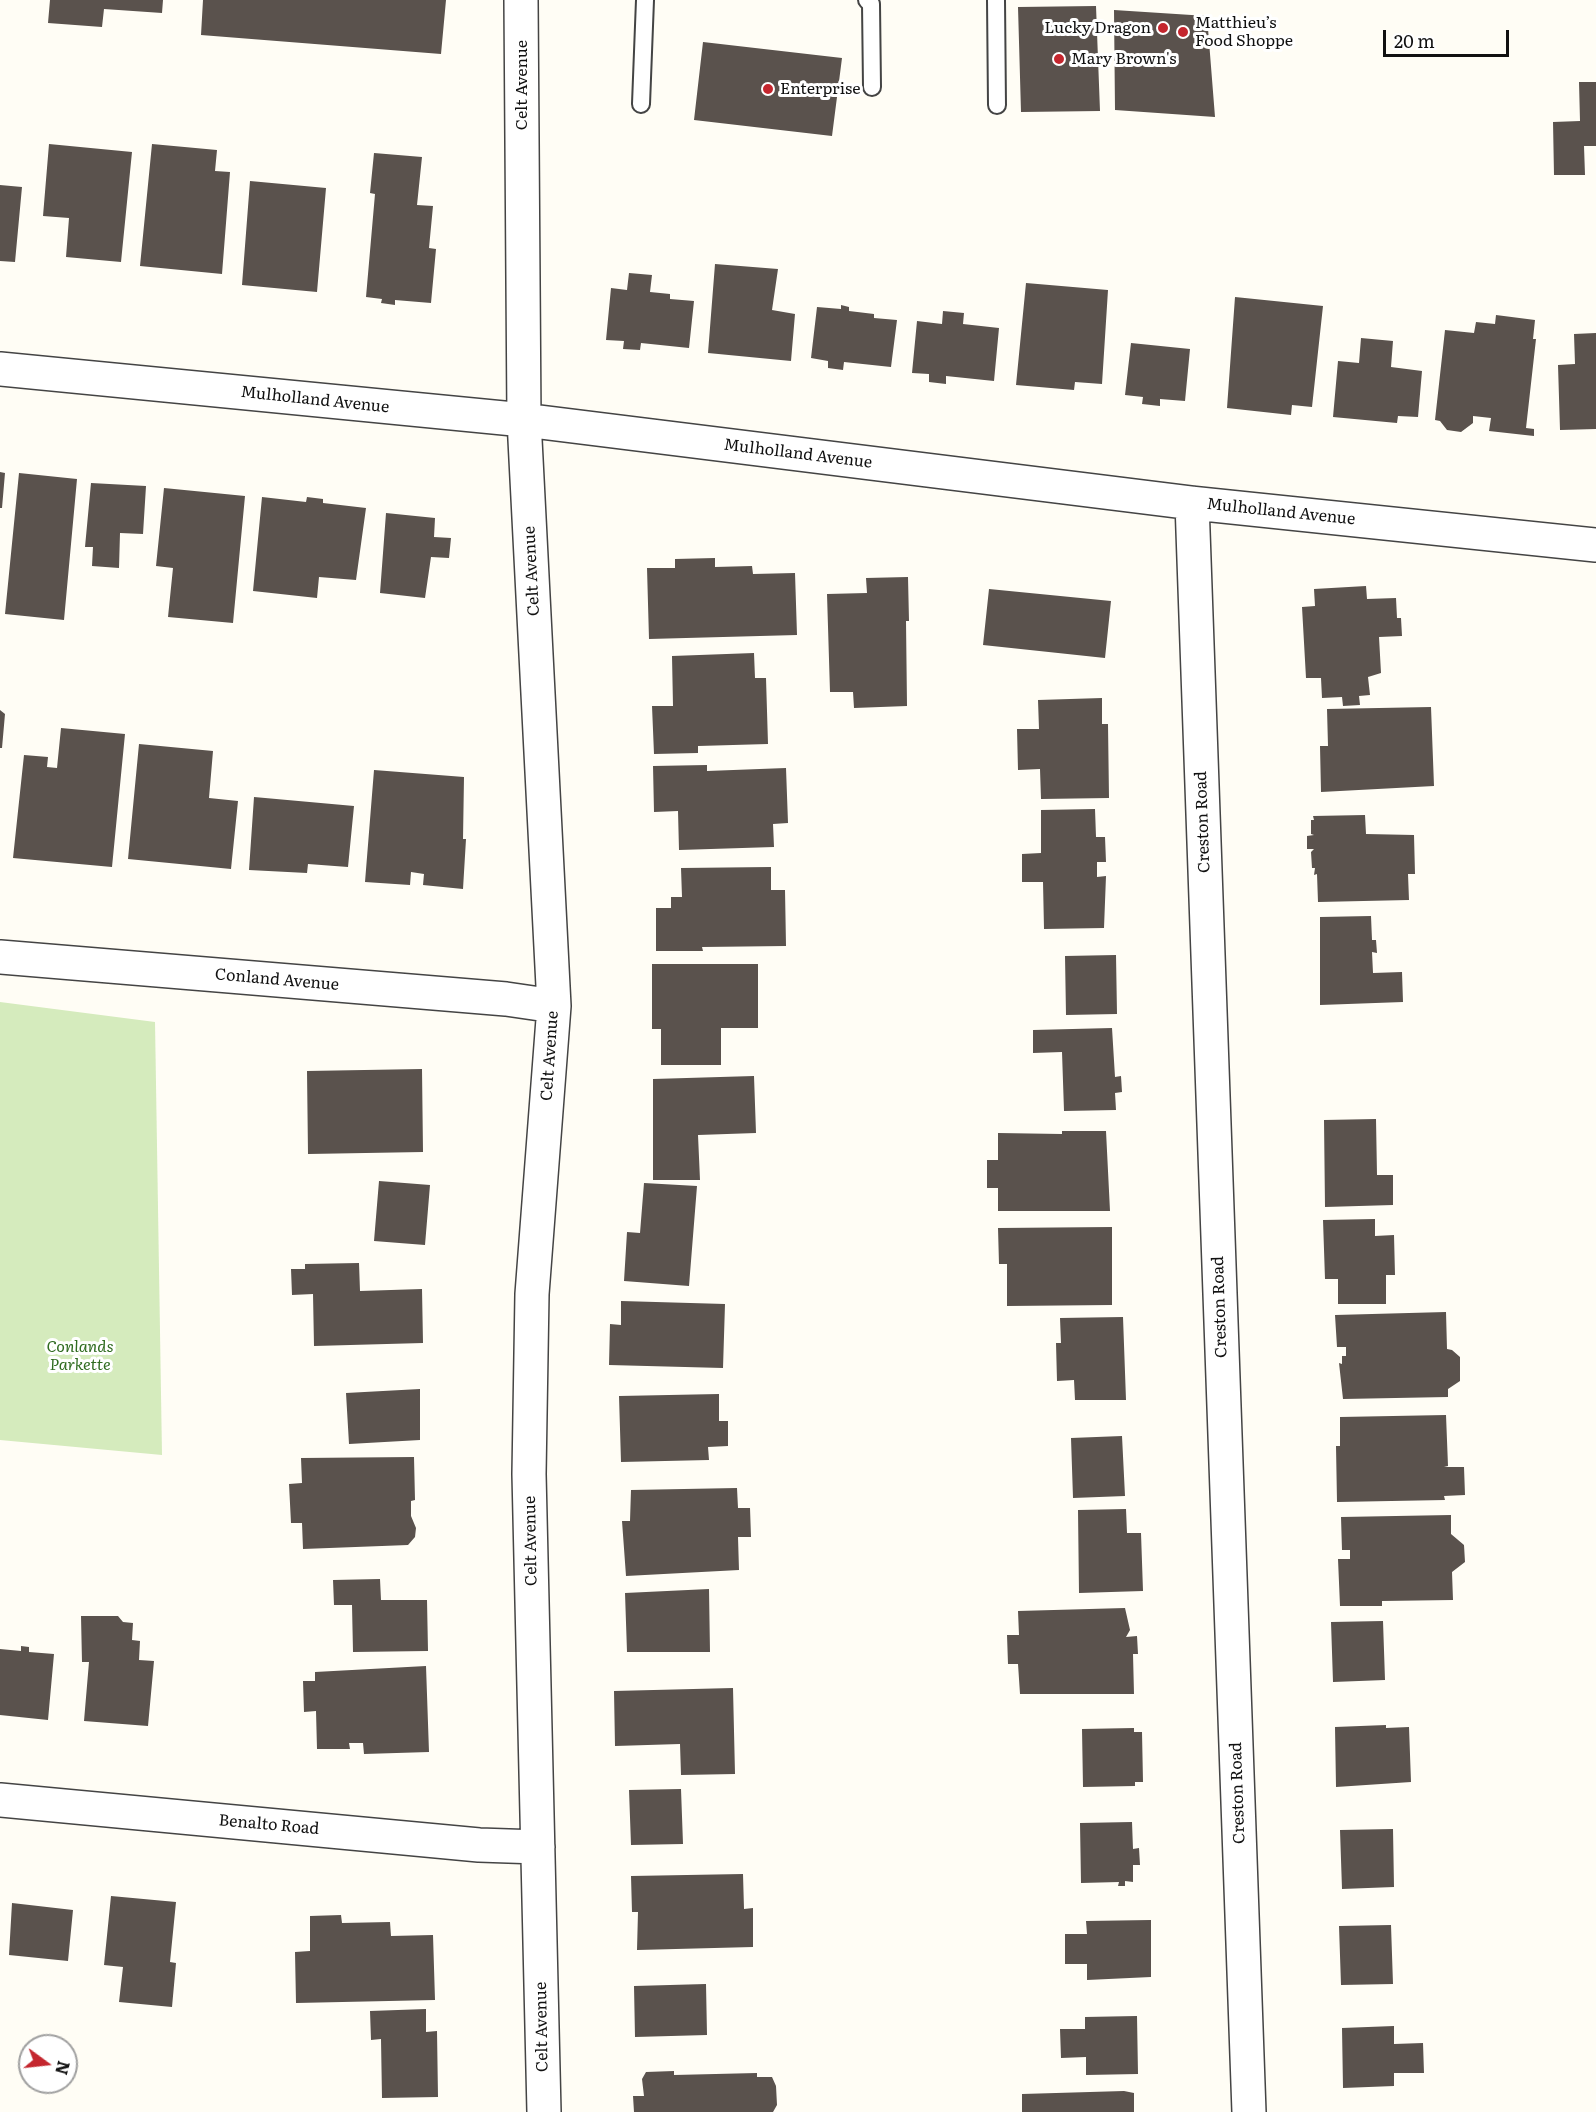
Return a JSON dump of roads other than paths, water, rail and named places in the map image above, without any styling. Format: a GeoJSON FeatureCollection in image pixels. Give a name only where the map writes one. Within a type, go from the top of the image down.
{"type":"FeatureCollection","features":[{"type":"Feature","properties":{"kind":"street","name":"Celt Avenue"},"geometry":{"type":"LineString","coordinates":[[521,0],[524,420],[554,1006],[532,1316],[529,1474],[544,2112]]}},
{"type":"Feature","properties":{"kind":"street","name":"Mulholland Avenue"},"geometry":{"type":"LineString","coordinates":[[0,369],[524,420],[1192,503],[1596,544]]}},
{"type":"Feature","properties":{"kind":"street","name":"Creston Road"},"geometry":{"type":"LineString","coordinates":[[1192,503],[1249,2112]]}},
{"type":"Feature","properties":{"kind":"street","name":"Conland Avenue"},"geometry":{"type":"LineString","coordinates":[[0,957],[506,999],[554,1006]]}},
{"type":"Feature","properties":{"kind":"street","name":"Benalto Road"},"geometry":{"type":"LineString","coordinates":[[0,1800],[479,1845],[538,1847]]}},
{"type":"Feature","properties":{"kind":"lane"},"geometry":{"type":"LineString","coordinates":[[641,104],[645,0]]}},
{"type":"Feature","properties":{"kind":"lane"},"geometry":{"type":"LineString","coordinates":[[867,0],[871,4],[872,87]]}},
{"type":"Feature","properties":{"kind":"lane"},"geometry":{"type":"LineString","coordinates":[[996,0],[997,105]]}},
{"type":"Feature","properties":{"kind":"place","name":"Lucky Dragon"},"geometry":{"type":"Point","coordinates":[1163,28]}},
{"type":"Feature","properties":{"kind":"place","name":"Matthieu’s Food Shoppe"},"geometry":{"type":"Point","coordinates":[1183,32]}},
{"type":"Feature","properties":{"kind":"place","name":"Mary Brown's"},"geometry":{"type":"Point","coordinates":[1059,59]}},
{"type":"Feature","properties":{"kind":"place","name":"Enterprise"},"geometry":{"type":"Point","coordinates":[768,89]}},
{"type":"Feature","properties":{"kind":"park label","name":"Conlands Parkette"},"geometry":{"type":"Point","coordinates":[80,1356]}}]}
